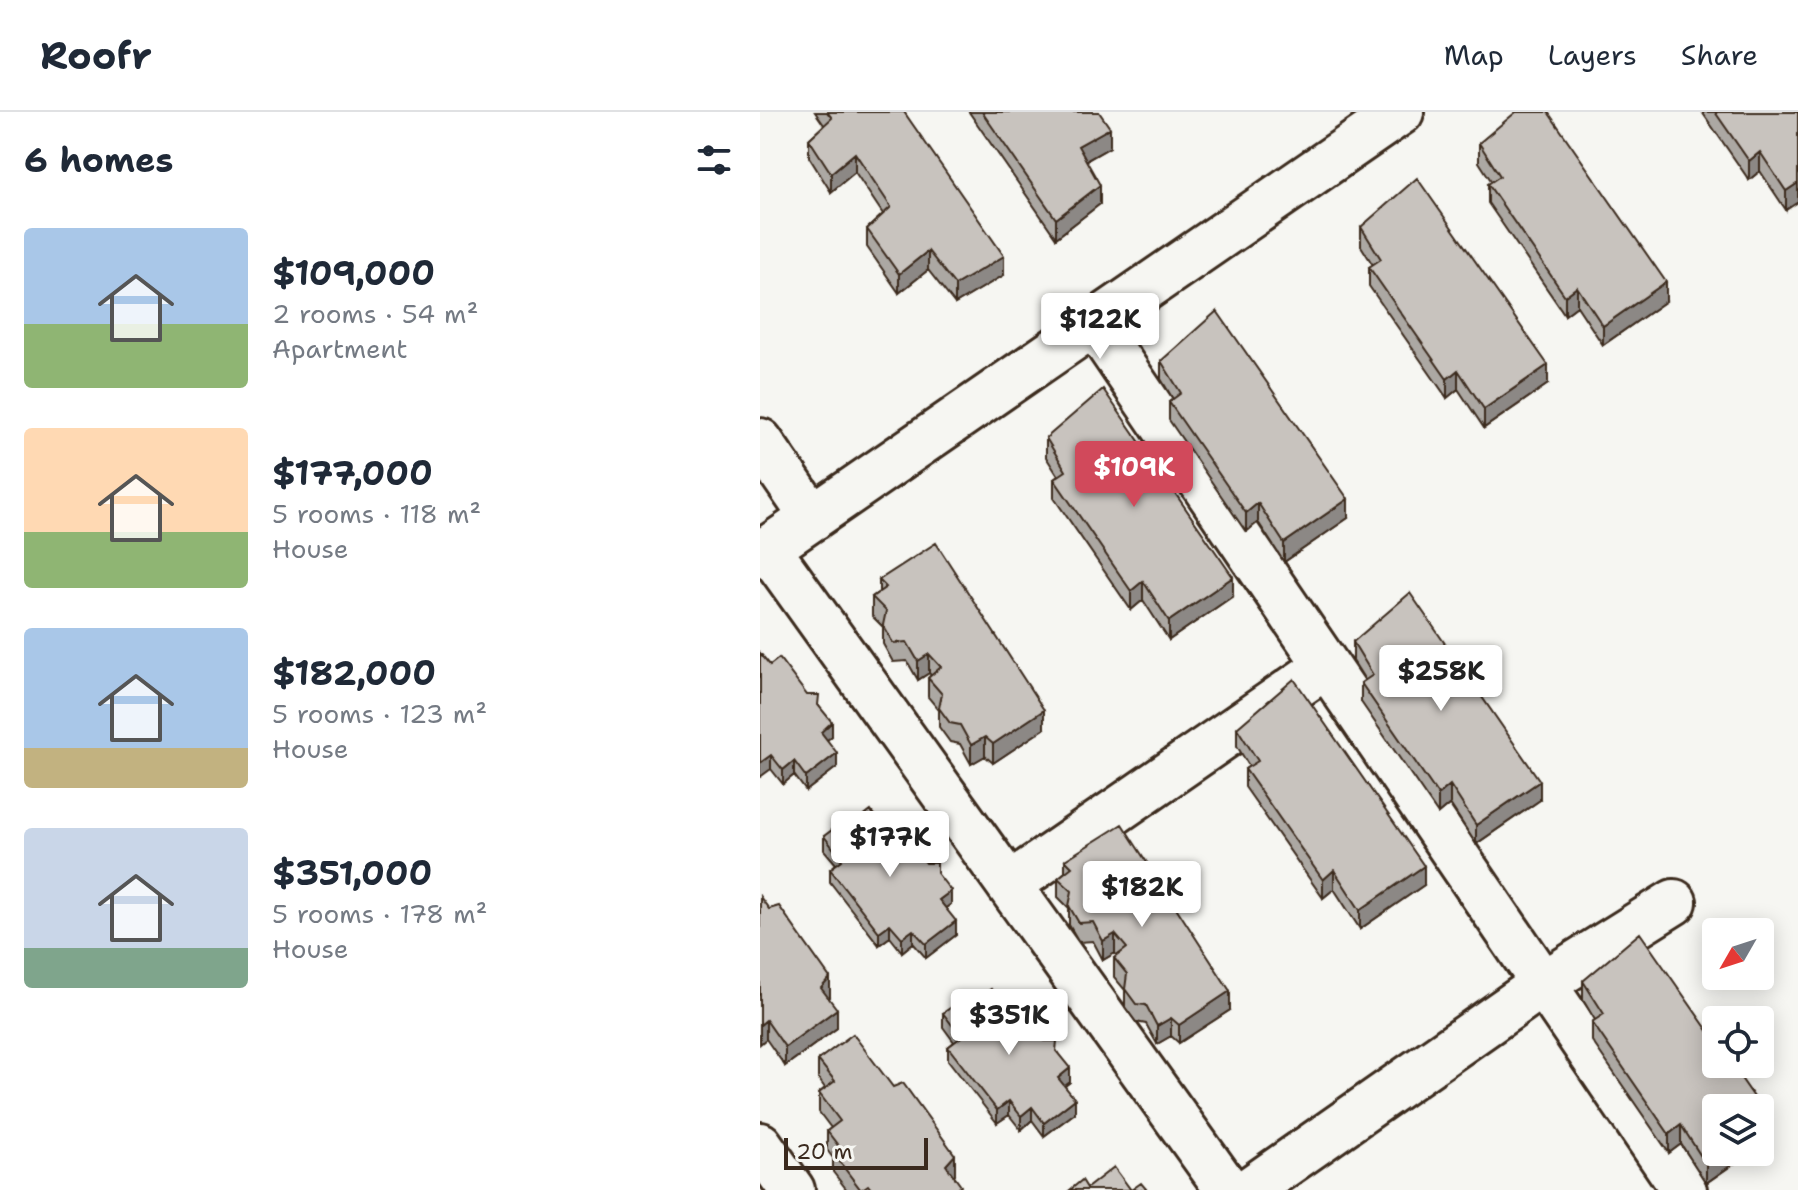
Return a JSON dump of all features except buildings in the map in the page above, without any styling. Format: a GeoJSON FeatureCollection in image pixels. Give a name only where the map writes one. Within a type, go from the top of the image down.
{"type":"FeatureCollection","features":[{"type":"Feature","properties":{"kind":"street"},"geometry":{"type":"LineString","coordinates":[[1228,1190],[764,552],[1401,112]]}},
{"type":"Feature","properties":{"kind":"street"},"geometry":{"type":"LineString","coordinates":[[1094,324],[1684,1190]]}},
{"type":"Feature","properties":{"kind":"street"},"geometry":{"type":"LineString","coordinates":[[760,441],[813,518]]}},
{"type":"Feature","properties":{"kind":"street"},"geometry":{"type":"LineString","coordinates":[[1009,885],[1326,666]]}},
{"type":"Feature","properties":{"kind":"street"},"geometry":{"type":"LineString","coordinates":[[1249,1190],[1543,984],[1674,902]]}},
{"type":"Feature","properties":{"kind":"street"},"geometry":{"type":"LineString","coordinates":[[760,1145],[792,1190]]}}]}
